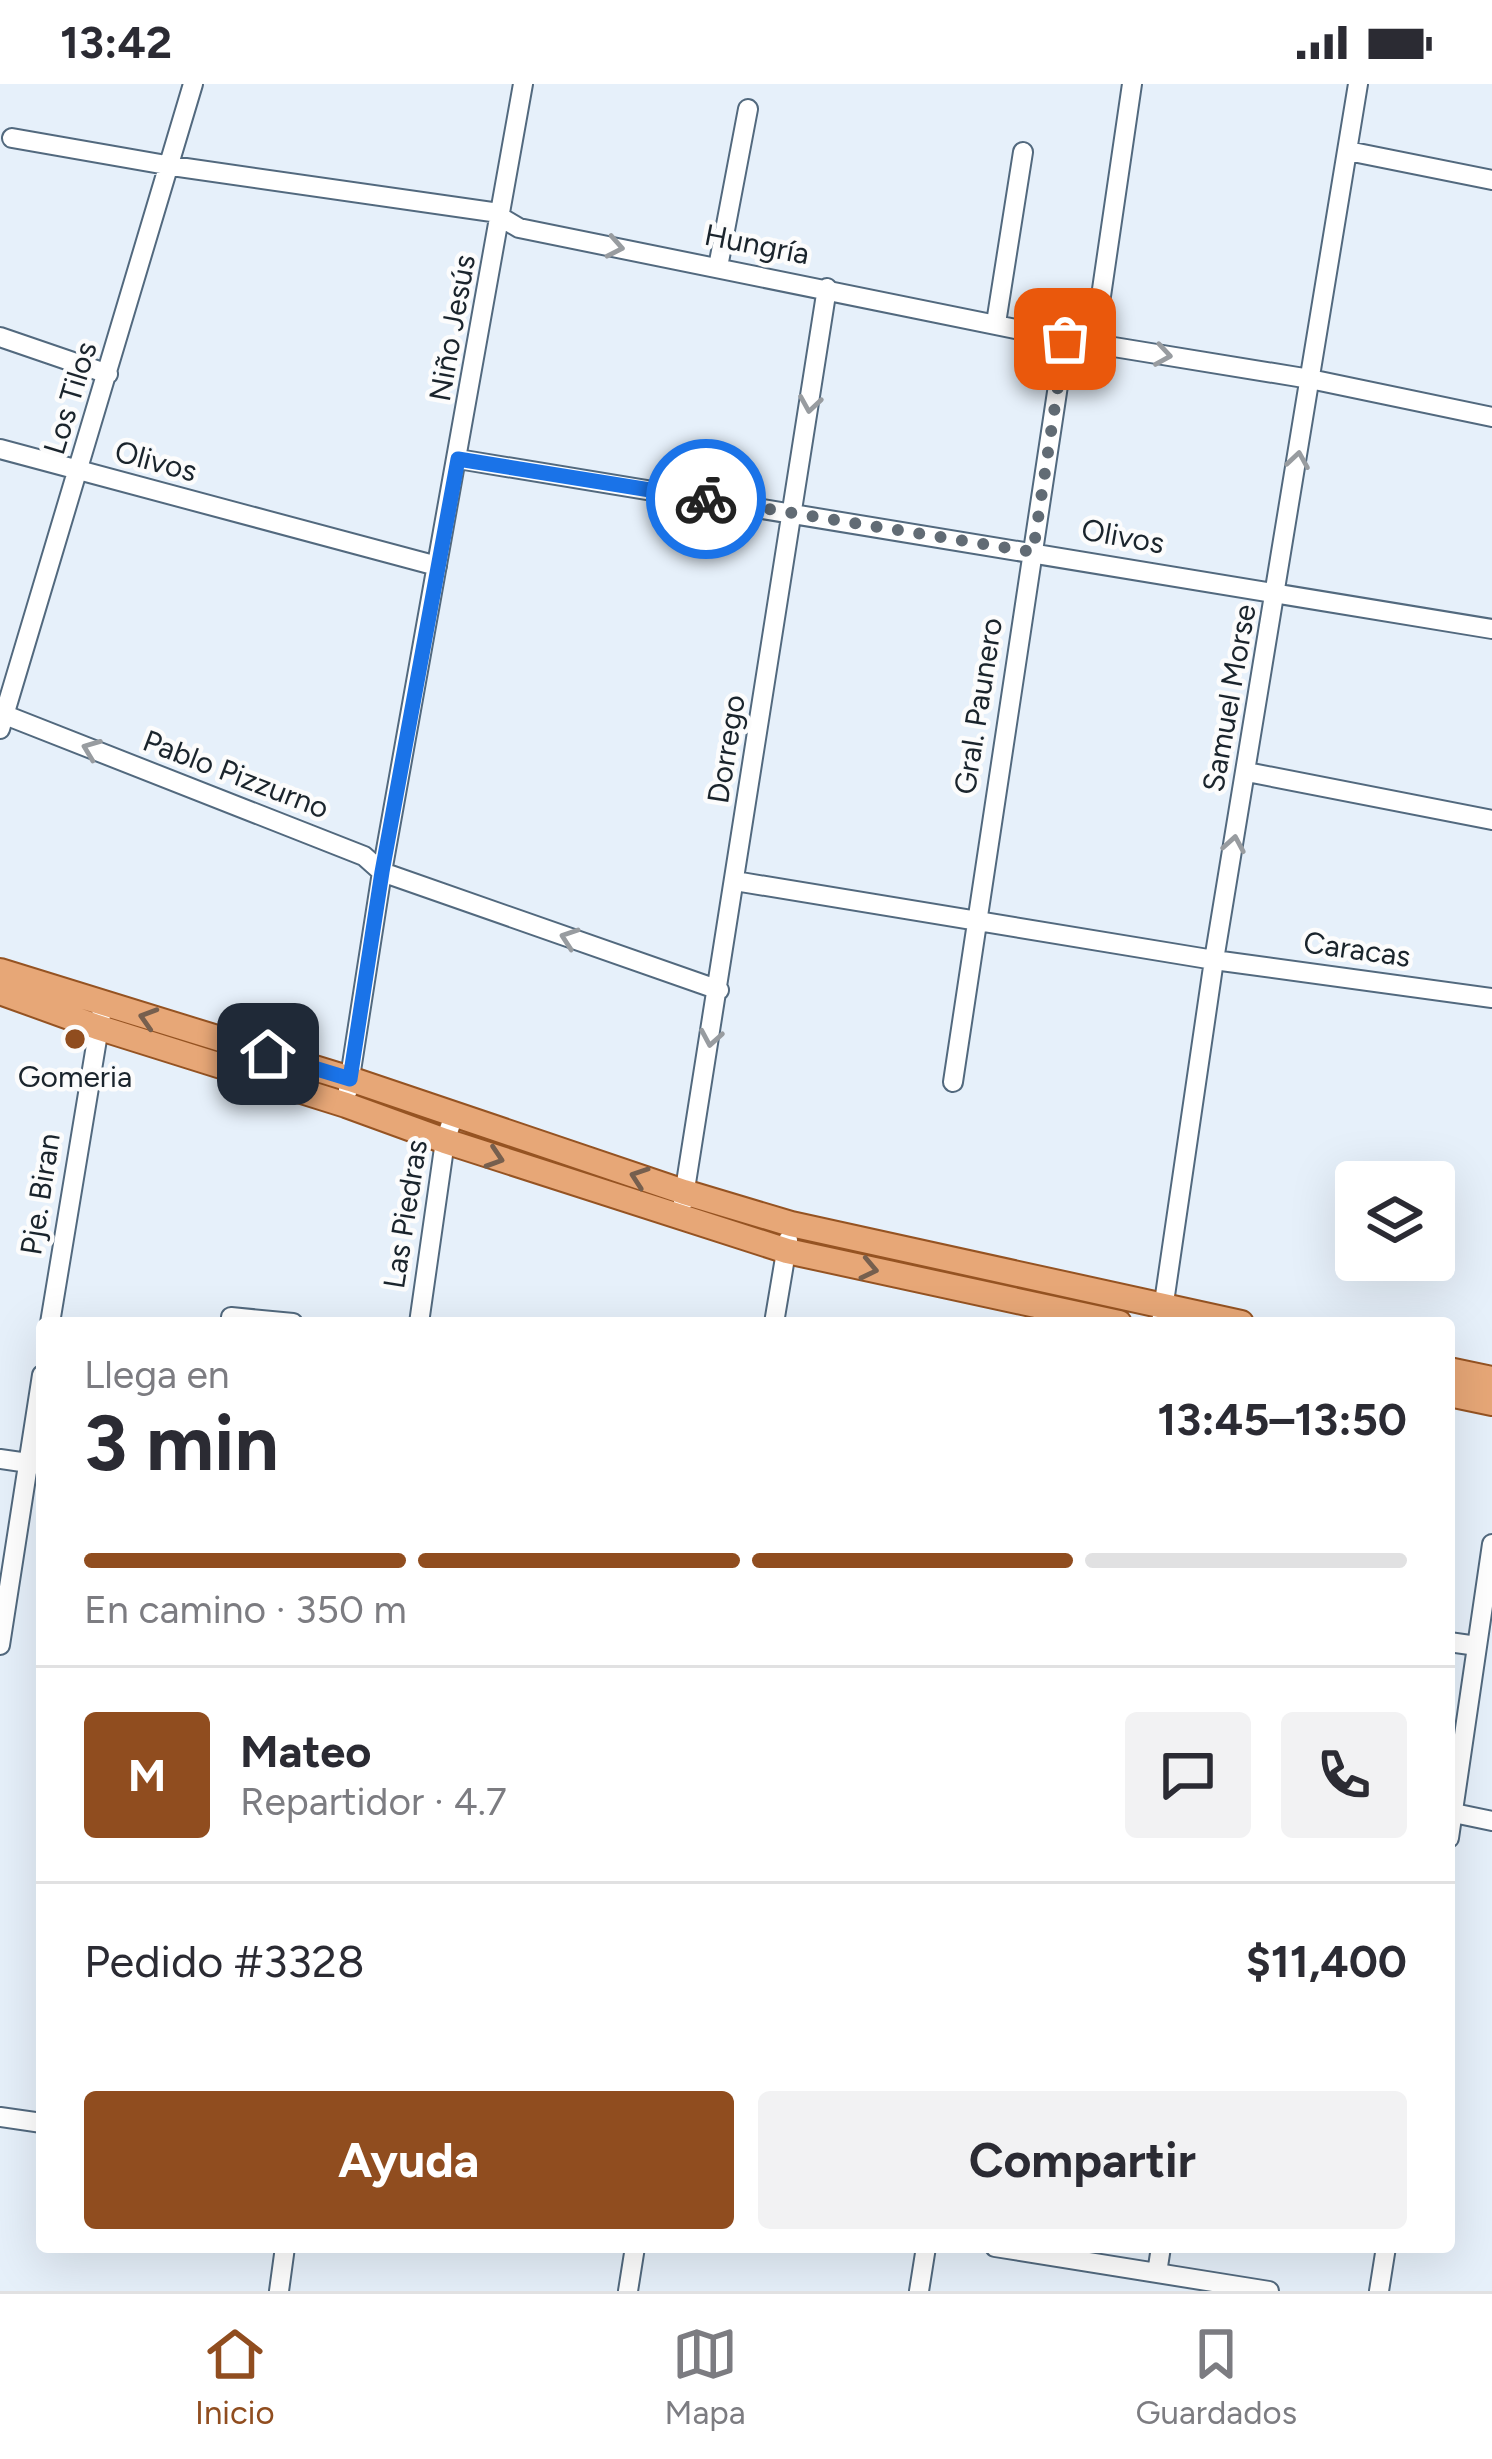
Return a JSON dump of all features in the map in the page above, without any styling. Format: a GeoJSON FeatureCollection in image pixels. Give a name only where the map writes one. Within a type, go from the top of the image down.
{"type":"FeatureCollection","features":[{"type":"Feature","properties":{"kind":"main road"},"geometry":{"type":"LineString","coordinates":[[0,971],[100,1016]]}},
{"type":"Feature","properties":{"kind":"main road"},"geometry":{"type":"LineString","coordinates":[[0,992],[100,1016],[348,1092],[454,1114],[791,1224],[1078,1288],[1162,1314]]}},
{"type":"Feature","properties":{"kind":"main road"},"geometry":{"type":"LineString","coordinates":[[348,1092],[445,1141],[680,1219],[787,1251],[1065,1317]]}},
{"type":"Feature","properties":{"kind":"main road"},"geometry":{"type":"LineString","coordinates":[[1455,1371],[1492,1379]]}},
{"type":"Feature","properties":{"kind":"main road"},"geometry":{"type":"LineString","coordinates":[[1455,1395],[1492,1403]]}},
{"type":"Feature","properties":{"kind":"street","name":"Los Tilos"},"geometry":{"type":"LineString","coordinates":[[1,719],[80,471],[193,84]]}},
{"type":"Feature","properties":{"kind":"street","name":"Niño Jesús"},"geometry":{"type":"LineString","coordinates":[[348,1092],[382,872],[523,84]]}},
{"type":"Feature","properties":{"kind":"street"},"geometry":{"type":"LineString","coordinates":[[1094,344],[1132,84]]}},
{"type":"Feature","properties":{"kind":"street","name":"Samuel Morse"},"geometry":{"type":"LineString","coordinates":[[1162,1314],[1214,960],[1358,84]]}},
{"type":"Feature","properties":{"kind":"street"},"geometry":{"type":"LineString","coordinates":[[718,267],[748,110]]}},
{"type":"Feature","properties":{"kind":"street","name":"Hungría"},"geometry":{"type":"LineString","coordinates":[[12,138],[492,212],[519,228],[1065,339],[1310,380],[1492,417]]}},
{"type":"Feature","properties":{"kind":"street"},"geometry":{"type":"LineString","coordinates":[[1348,151],[1492,180]]}},
{"type":"Feature","properties":{"kind":"street"},"geometry":{"type":"LineString","coordinates":[[996,323],[1023,152]]}},
{"type":"Feature","properties":{"kind":"street","name":"Dorrego"},"geometry":{"type":"LineString","coordinates":[[680,1219],[827,288]]}},
{"type":"Feature","properties":{"kind":"street"},"geometry":{"type":"LineString","coordinates":[[0,338],[108,374]]}},
{"type":"Feature","properties":{"kind":"street","name":"Gral. Paunero"},"geometry":{"type":"LineString","coordinates":[[953,1082],[1065,339]]}},
{"type":"Feature","properties":{"kind":"street","name":"Olivos"},"geometry":{"type":"LineString","coordinates":[[0,449],[436,566]]}},
{"type":"Feature","properties":{"kind":"street","name":"Olivos"},"geometry":{"type":"LineString","coordinates":[[458,459],[1492,629]]}},
{"type":"Feature","properties":{"kind":"street","name":"Pablo Pizzurno"},"geometry":{"type":"LineString","coordinates":[[1,719],[364,856],[382,872],[719,990]]}},
{"type":"Feature","properties":{"kind":"street"},"geometry":{"type":"LineString","coordinates":[[1247,772],[1492,820]]}},
{"type":"Feature","properties":{"kind":"street"},"geometry":{"type":"LineString","coordinates":[[736,881],[1214,960]]}},
{"type":"Feature","properties":{"kind":"street","name":"Caracas"},"geometry":{"type":"LineString","coordinates":[[1214,960],[1492,998]]}},
{"type":"Feature","properties":{"kind":"street","name":"Pje. Biran"},"geometry":{"type":"LineString","coordinates":[[51,1317],[100,1016]]}},
{"type":"Feature","properties":{"kind":"street","name":"Las Piedras"},"geometry":{"type":"LineString","coordinates":[[420,1317],[445,1141],[454,1114]]}},
{"type":"Feature","properties":{"kind":"street"},"geometry":{"type":"LineString","coordinates":[[775,1317],[791,1224]]}},
{"type":"Feature","properties":{"kind":"street"},"geometry":{"type":"LineString","coordinates":[[1073,1317],[1078,1288]]}},
{"type":"Feature","properties":{"kind":"street"},"geometry":{"type":"LineString","coordinates":[[0,1459],[35,1464],[0,1645]]}},
{"type":"Feature","properties":{"kind":"street"},"geometry":{"type":"LineString","coordinates":[[1455,1787],[1477,1646],[1486,1619],[1492,1544]]}},
{"type":"Feature","properties":{"kind":"street"},"geometry":{"type":"LineString","coordinates":[[1455,1643],[1477,1646]]}},
{"type":"Feature","properties":{"kind":"street"},"geometry":{"type":"LineString","coordinates":[[1455,1814],[1492,1820]]}},
{"type":"Feature","properties":{"kind":"street"},"geometry":{"type":"LineString","coordinates":[[0,2117],[36,2122]]}},
{"type":"Feature","properties":{"kind":"street"},"geometry":{"type":"LineString","coordinates":[[279,2291],[284,2253]]}},
{"type":"Feature","properties":{"kind":"street"},"geometry":{"type":"LineString","coordinates":[[628,2291],[633,2253]]}},
{"type":"Feature","properties":{"kind":"street"},"geometry":{"type":"LineString","coordinates":[[919,2291],[925,2253]]}},
{"type":"Feature","properties":{"kind":"street"},"geometry":{"type":"LineString","coordinates":[[1032,2253],[1269,2291]]}},
{"type":"Feature","properties":{"kind":"street"},"geometry":{"type":"LineString","coordinates":[[1157,2273],[1160,2253]]}},
{"type":"Feature","properties":{"kind":"street"},"geometry":{"type":"LineString","coordinates":[[1379,2291],[1385,2253]]}},
{"type":"Feature","properties":{"kind":"way so far"},"geometry":{"type":"LineString","coordinates":[[706,499],[1033,552],[1065,339]]}},
{"type":"Feature","properties":{"kind":"place","name":"Gomeria"},"geometry":{"type":"Point","coordinates":[75,1039]}},
{"type":"Feature","properties":{"kind":"route"},"geometry":{"type":"LineString","coordinates":[[268,1054],[350,1079],[382,872],[458,459],[706,499]]}}]}
